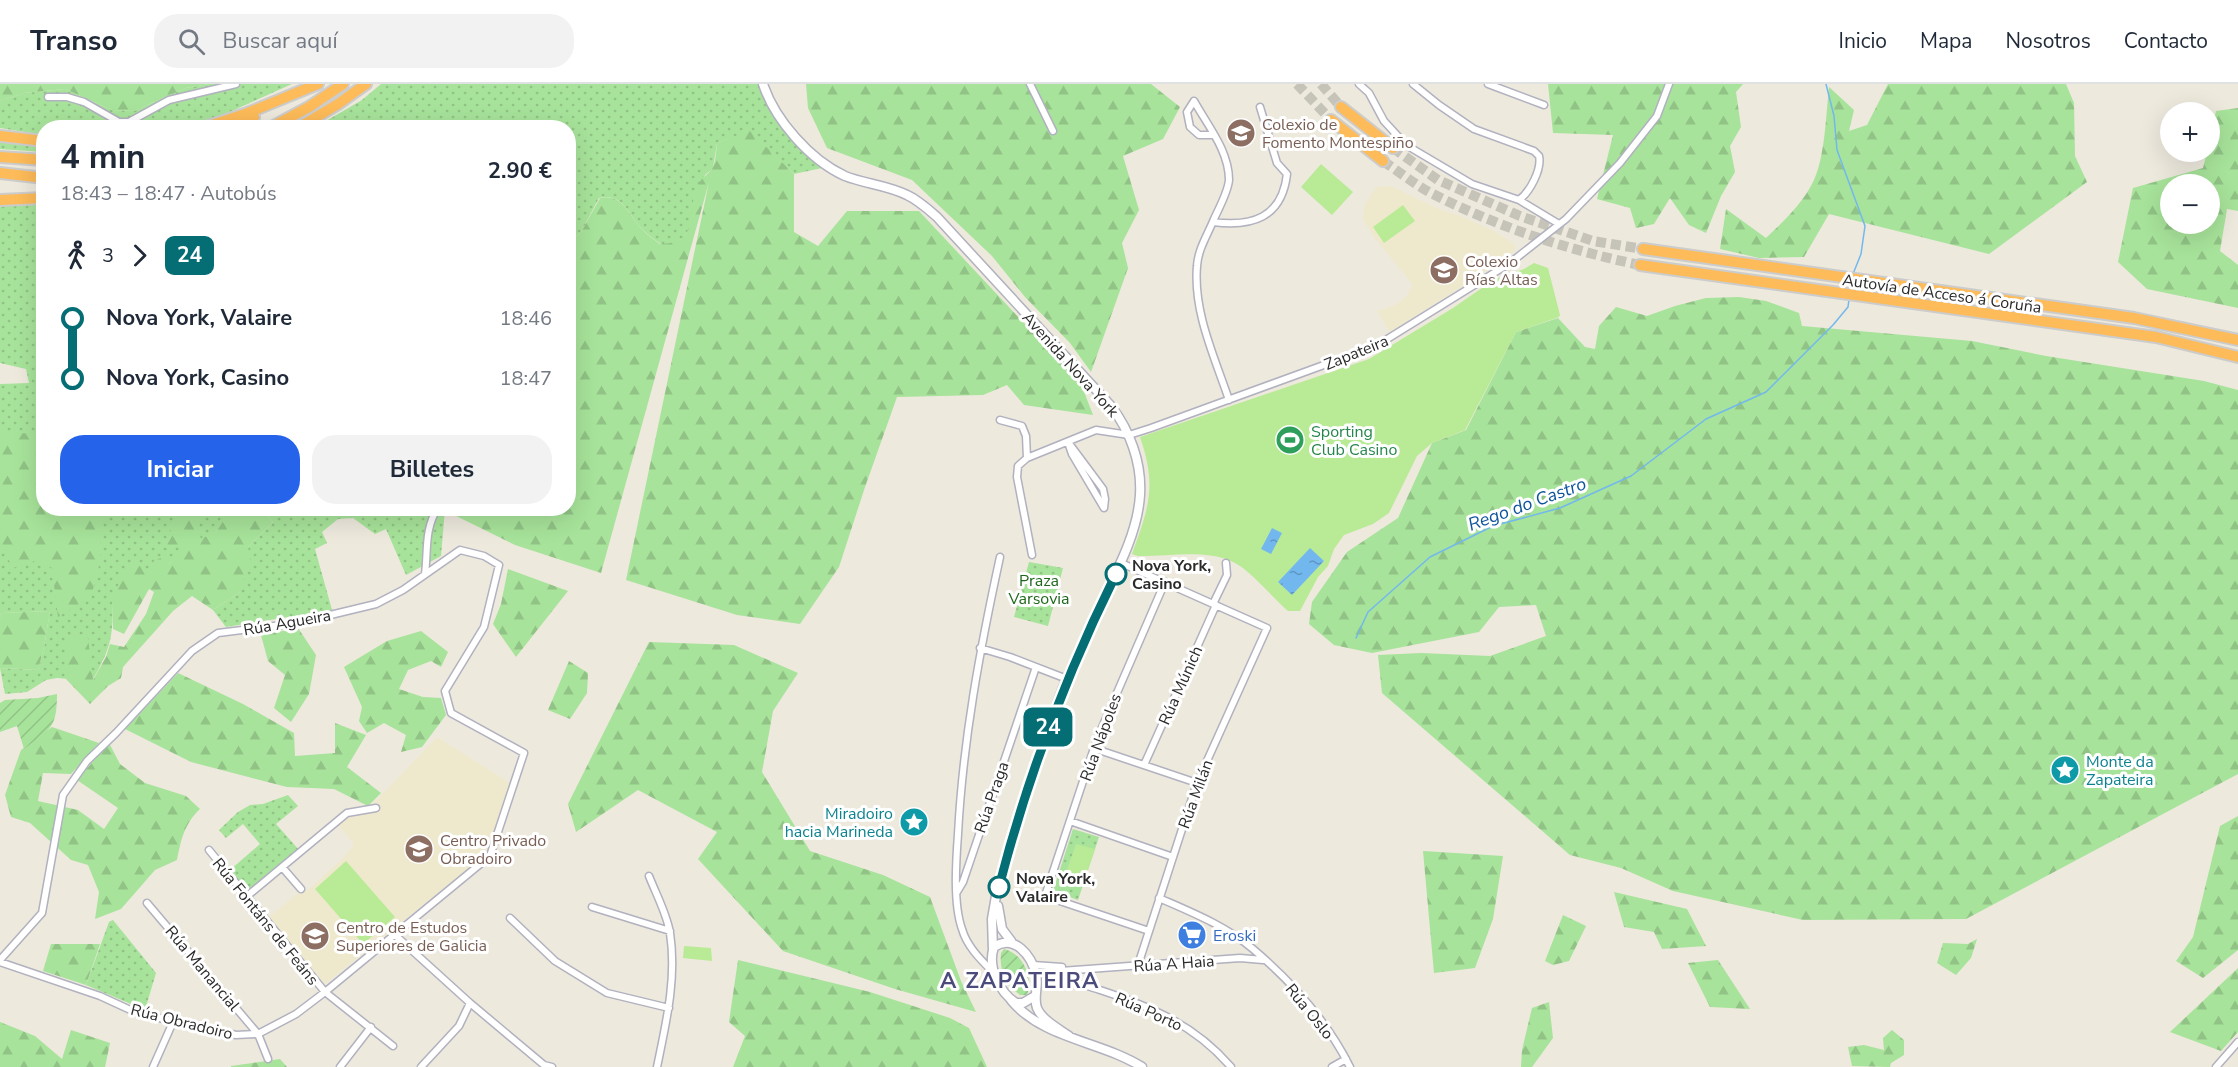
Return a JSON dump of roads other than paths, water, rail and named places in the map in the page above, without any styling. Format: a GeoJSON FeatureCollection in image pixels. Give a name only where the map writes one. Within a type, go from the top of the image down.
{"type":"FeatureCollection","features":[{"type":"Feature","properties":{"kind":"highway"},"geometry":{"type":"LineString","coordinates":[[227,120],[318,84]]}},
{"type":"Feature","properties":{"kind":"highway"},"geometry":{"type":"LineString","coordinates":[[247,120],[318,84]]}},
{"type":"Feature","properties":{"kind":"highway"},"geometry":{"type":"LineString","coordinates":[[285,120],[343,84]]}},
{"type":"Feature","properties":{"kind":"highway"},"geometry":{"type":"LineString","coordinates":[[311,120],[366,84]]}},
{"type":"Feature","properties":{"kind":"highway"},"geometry":{"type":"LineString","coordinates":[[1341,107],[1393,148]]}},
{"type":"Feature","properties":{"kind":"highway"},"geometry":{"type":"LineString","coordinates":[[1331,120],[1383,161]]}},
{"type":"Feature","properties":{"kind":"highway"},"geometry":{"type":"LineString","coordinates":[[0,136],[36,140]]}},
{"type":"Feature","properties":{"kind":"highway"},"geometry":{"type":"LineString","coordinates":[[0,157],[36,159]]}},
{"type":"Feature","properties":{"kind":"highway"},"geometry":{"type":"LineString","coordinates":[[0,174],[36,177]]}},
{"type":"Feature","properties":{"kind":"highway"},"geometry":{"type":"LineString","coordinates":[[0,200],[36,198]]}},
{"type":"Feature","properties":{"kind":"highway","name":"Autovía de Acceso á Coruña"},"geometry":{"type":"LineString","coordinates":[[1643,249],[2134,318],[2238,340]]}},
{"type":"Feature","properties":{"kind":"highway","name":"Autovía de Acceso á Coruña"},"geometry":{"type":"LineString","coordinates":[[1640,265],[2156,337],[2238,357]]}},
{"type":"Feature","properties":{"kind":"street"},"geometry":{"type":"LineString","coordinates":[[133,120],[169,100],[236,84]]}},
{"type":"Feature","properties":{"kind":"street","name":"Avenida Nova York"},"geometry":{"type":"LineString","coordinates":[[763,84],[769,100],[786,127],[821,160],[844,176],[907,195],[937,217],[1099,392],[1123,422],[1129,435],[1140,477],[1140,497],[1131,536],[1067,679],[1036,764],[999,887],[992,919],[992,954]]}},
{"type":"Feature","properties":{"kind":"street"},"geometry":{"type":"LineString","coordinates":[[1030,84],[1053,131]]}},
{"type":"Feature","properties":{"kind":"street"},"geometry":{"type":"LineString","coordinates":[[1359,84],[1369,93],[1384,121],[1406,145],[1472,184],[1519,200],[1559,224]]}},
{"type":"Feature","properties":{"kind":"street"},"geometry":{"type":"LineString","coordinates":[[1413,84],[1474,129],[1539,156],[1540,162],[1528,192],[1519,200]]}},
{"type":"Feature","properties":{"kind":"street"},"geometry":{"type":"LineString","coordinates":[[1488,84],[1544,105]]}},
{"type":"Feature","properties":{"kind":"street","name":"Zapateira"},"geometry":{"type":"LineString","coordinates":[[1129,435],[1388,340],[1510,263],[1589,197],[1641,139],[1657,116],[1669,84]]}},
{"type":"Feature","properties":{"kind":"street"},"geometry":{"type":"LineString","coordinates":[[48,97],[84,102],[116,120]]}},
{"type":"Feature","properties":{"kind":"street"},"geometry":{"type":"LineString","coordinates":[[1213,135],[1199,135],[1190,127],[1187,112],[1194,101],[1221,146],[1226,158],[1229,182],[1214,222],[1206,234],[1197,265],[1202,319],[1229,400]]}},
{"type":"Feature","properties":{"kind":"street"},"geometry":{"type":"LineString","coordinates":[[1214,222],[1233,225],[1262,217],[1277,205],[1286,185],[1287,174],[1277,163],[1260,107]]}},
{"type":"Feature","properties":{"kind":"street"},"geometry":{"type":"LineString","coordinates":[[1000,420],[1023,426],[1027,458]]}},
{"type":"Feature","properties":{"kind":"street"},"geometry":{"type":"LineString","coordinates":[[1032,555],[1017,477],[1018,466],[1027,458],[1096,430],[1129,435]]}},
{"type":"Feature","properties":{"kind":"street"},"geometry":{"type":"LineString","coordinates":[[1068,442],[1103,489],[1104,508],[1072,454],[1068,442]]}},
{"type":"Feature","properties":{"kind":"street"},"geometry":{"type":"LineString","coordinates":[[425,575],[428,555],[427,535],[433,516]]}},
{"type":"Feature","properties":{"kind":"street","name":"Rúa Agueira"},"geometry":{"type":"LineString","coordinates":[[0,961],[42,913],[63,795],[87,761],[192,651],[218,633],[297,624],[376,604],[403,590],[460,550],[484,556],[499,565],[484,627],[445,691],[451,713],[524,753]]}},
{"type":"Feature","properties":{"kind":"street"},"geometry":{"type":"LineString","coordinates":[[995,974],[977,955],[962,930],[958,912],[956,868],[961,771],[980,648],[1000,557]]}},
{"type":"Feature","properties":{"kind":"street"},"geometry":{"type":"LineString","coordinates":[[1121,562],[1214,604]]}},
{"type":"Feature","properties":{"kind":"street","name":"Rúa Múnich"},"geometry":{"type":"LineString","coordinates":[[1144,765],[1227,575],[1226,562]]}},
{"type":"Feature","properties":{"kind":"street","name":"Rúa Nápoles"},"geometry":{"type":"LineString","coordinates":[[1149,931],[1045,896],[1094,748],[1165,582]]}},
{"type":"Feature","properties":{"kind":"street","name":"Rúa Milán"},"geometry":{"type":"LineString","coordinates":[[1138,965],[1197,783],[1267,628],[1214,604]]}},
{"type":"Feature","properties":{"kind":"street"},"geometry":{"type":"LineString","coordinates":[[980,648],[1067,679]]}},
{"type":"Feature","properties":{"kind":"street","name":"Rúa Praga"},"geometry":{"type":"LineString","coordinates":[[957,892],[963,882],[1036,667]]}},
{"type":"Feature","properties":{"kind":"street"},"geometry":{"type":"LineString","coordinates":[[1094,748],[1197,783]]}},
{"type":"Feature","properties":{"kind":"street","name":"Rúa Obradoiro"},"geometry":{"type":"LineString","coordinates":[[0,961],[100,996],[137,1013],[236,1035],[258,1034],[296,1014],[490,856],[524,753]]}},
{"type":"Feature","properties":{"kind":"street"},"geometry":{"type":"LineString","coordinates":[[246,897],[347,813],[375,808]]}},
{"type":"Feature","properties":{"kind":"street"},"geometry":{"type":"LineString","coordinates":[[1070,821],[1173,857]]}},
{"type":"Feature","properties":{"kind":"street","name":"Rúa Fontáns de Feáns"},"geometry":{"type":"LineString","coordinates":[[208,850],[324,992],[393,1046]]}},
{"type":"Feature","properties":{"kind":"street"},"geometry":{"type":"LineString","coordinates":[[282,867],[301,889]]}},
{"type":"Feature","properties":{"kind":"street"},"geometry":{"type":"LineString","coordinates":[[649,876],[670,932],[672,974],[669,1008],[657,1067]]}},
{"type":"Feature","properties":{"kind":"street","name":"Avenida Nova York"},"geometry":{"type":"LineString","coordinates":[[999,887],[998,912],[1002,929],[1011,941]]}},
{"type":"Feature","properties":{"kind":"street","name":"Rúa Oslo"},"geometry":{"type":"LineString","coordinates":[[1159,898],[1204,918],[1252,949],[1281,974],[1320,1017],[1350,1067]]}},
{"type":"Feature","properties":{"kind":"street","name":"Rúa Manancial"},"geometry":{"type":"LineString","coordinates":[[147,903],[258,1034],[268,1059]]}},
{"type":"Feature","properties":{"kind":"street"},"geometry":{"type":"LineString","coordinates":[[592,907],[670,932]]}},
{"type":"Feature","properties":{"kind":"street"},"geometry":{"type":"LineString","coordinates":[[510,918],[555,962],[607,993],[669,1008]]}},
{"type":"Feature","properties":{"kind":"street"},"geometry":{"type":"LineString","coordinates":[[395,935],[470,1003],[544,1065],[552,1067]]}},
{"type":"Feature","properties":{"kind":"street"},"geometry":{"type":"LineString","coordinates":[[1239,940],[1247,949],[1247,952],[1240,958]]}},
{"type":"Feature","properties":{"kind":"street"},"geometry":{"type":"LineString","coordinates":[[977,955],[984,958],[992,954],[999,944],[1011,941],[1023,949],[1036,975],[1035,996],[1038,1010],[1069,1036]]}},
{"type":"Feature","properties":{"kind":"street"},"geometry":{"type":"LineString","coordinates":[[992,954],[995,974],[1002,990],[1018,1009],[1035,1022],[1108,1050],[1142,1067]]}},
{"type":"Feature","properties":{"kind":"street","name":"Rúa A Haia"},"geometry":{"type":"LineString","coordinates":[[1033,965],[1083,969],[1240,958],[1264,960]]}},
{"type":"Feature","properties":{"kind":"street","name":"Rúa A Haia"},"geometry":{"type":"LineString","coordinates":[[1036,975],[1064,969]]}},
{"type":"Feature","properties":{"kind":"street","name":"Rúa Porto"},"geometry":{"type":"LineString","coordinates":[[1064,969],[1089,987]]}},
{"type":"Feature","properties":{"kind":"street"},"geometry":{"type":"LineString","coordinates":[[1083,969],[1081,979],[1089,987]]}},
{"type":"Feature","properties":{"kind":"street","name":"Rúa Porto"},"geometry":{"type":"LineString","coordinates":[[1047,972],[1166,1015],[1211,1046],[1231,1067]]}},
{"type":"Feature","properties":{"kind":"street"},"geometry":{"type":"LineString","coordinates":[[1010,999],[1016,1003],[1023,1003],[1035,996]]}},
{"type":"Feature","properties":{"kind":"street"},"geometry":{"type":"LineString","coordinates":[[421,1067],[459,1026],[470,1003]]}},
{"type":"Feature","properties":{"kind":"street"},"geometry":{"type":"LineString","coordinates":[[153,1067],[173,1022]]}},
{"type":"Feature","properties":{"kind":"street"},"geometry":{"type":"LineString","coordinates":[[340,1067],[370,1027]]}},
{"type":"Feature","properties":{"kind":"street"},"geometry":{"type":"LineString","coordinates":[[2216,1067],[2238,1042]]}},
{"type":"Feature","properties":{"kind":"street"},"geometry":{"type":"LineString","coordinates":[[1332,1067],[1346,1059]]}},
{"type":"Feature","properties":{"kind":"water"},"geometry":{"type":"Polygon","coordinates":[[[1272,528],[1282,533],[1271,554],[1261,549],[1272,528]]]}},
{"type":"Feature","properties":{"kind":"water"},"geometry":{"type":"Polygon","coordinates":[[[1310,548],[1324,561],[1292,595],[1278,582],[1310,548]]]}},
{"type":"Feature","properties":{"kind":"waterway","name":"Rego do Castro"},"geometry":{"type":"LineString","coordinates":[[1826,84],[1834,116],[1837,150],[1865,226],[1861,254],[1853,274]]}},
{"type":"Feature","properties":{"kind":"waterway","name":"Rego do Castro"},"geometry":{"type":"LineString","coordinates":[[1356,638],[1368,612],[1430,557],[1493,526],[1560,508],[1631,476],[1706,419],[1766,392],[1833,325],[1848,307],[1849,299]]}},
{"type":"Feature","properties":{"kind":"tunnel"},"geometry":{"type":"LineString","coordinates":[[1297,84],[1331,120]]}},
{"type":"Feature","properties":{"kind":"tunnel"},"geometry":{"type":"LineString","coordinates":[[1321,84],[1341,107]]}},
{"type":"Feature","properties":{"kind":"tunnel"},"geometry":{"type":"LineString","coordinates":[[1393,148],[1438,180],[1520,216],[1593,241],[1643,249]]}},
{"type":"Feature","properties":{"kind":"tunnel"},"geometry":{"type":"LineString","coordinates":[[1383,161],[1429,192],[1480,216],[1532,236],[1640,265]]}},
{"type":"Feature","properties":{"kind":"place","name":"Colexio de Fomento Montespiño"},"geometry":{"type":"Point","coordinates":[1241,133]}},
{"type":"Feature","properties":{"kind":"place","name":"Colexio Rías Altas"},"geometry":{"type":"Point","coordinates":[1444,270]}},
{"type":"Feature","properties":{"kind":"place","name":"Sporting Club Casino"},"geometry":{"type":"Point","coordinates":[1290,440]}},
{"type":"Feature","properties":{"kind":"place","name":"Nova York, Casino"},"geometry":{"type":"Point","coordinates":[1116,574]}},
{"type":"Feature","properties":{"kind":"place","name":"Monte da Zapateira"},"geometry":{"type":"Point","coordinates":[2065,770]}},
{"type":"Feature","properties":{"kind":"place","name":"Miradoiro hacia Marineda"},"geometry":{"type":"Point","coordinates":[914,822]}},
{"type":"Feature","properties":{"kind":"place","name":"Centro Privado Obradoiro"},"geometry":{"type":"Point","coordinates":[419,849]}},
{"type":"Feature","properties":{"kind":"place","name":"Nova York, Valaire"},"geometry":{"type":"Point","coordinates":[999,887]}},
{"type":"Feature","properties":{"kind":"place","name":"Eroski"},"geometry":{"type":"Point","coordinates":[1192,935]}},
{"type":"Feature","properties":{"kind":"place","name":"Centro de Estudos Superiores de Galicia"},"geometry":{"type":"Point","coordinates":[315,936]}},
{"type":"Feature","properties":{"kind":"district","name":"A ZAPATEIRA"},"geometry":{"type":"Point","coordinates":[1020,980]}},
{"type":"Feature","properties":{"kind":"park label","name":"Praza Varsovia"},"geometry":{"type":"Point","coordinates":[1039,589]}}]}
